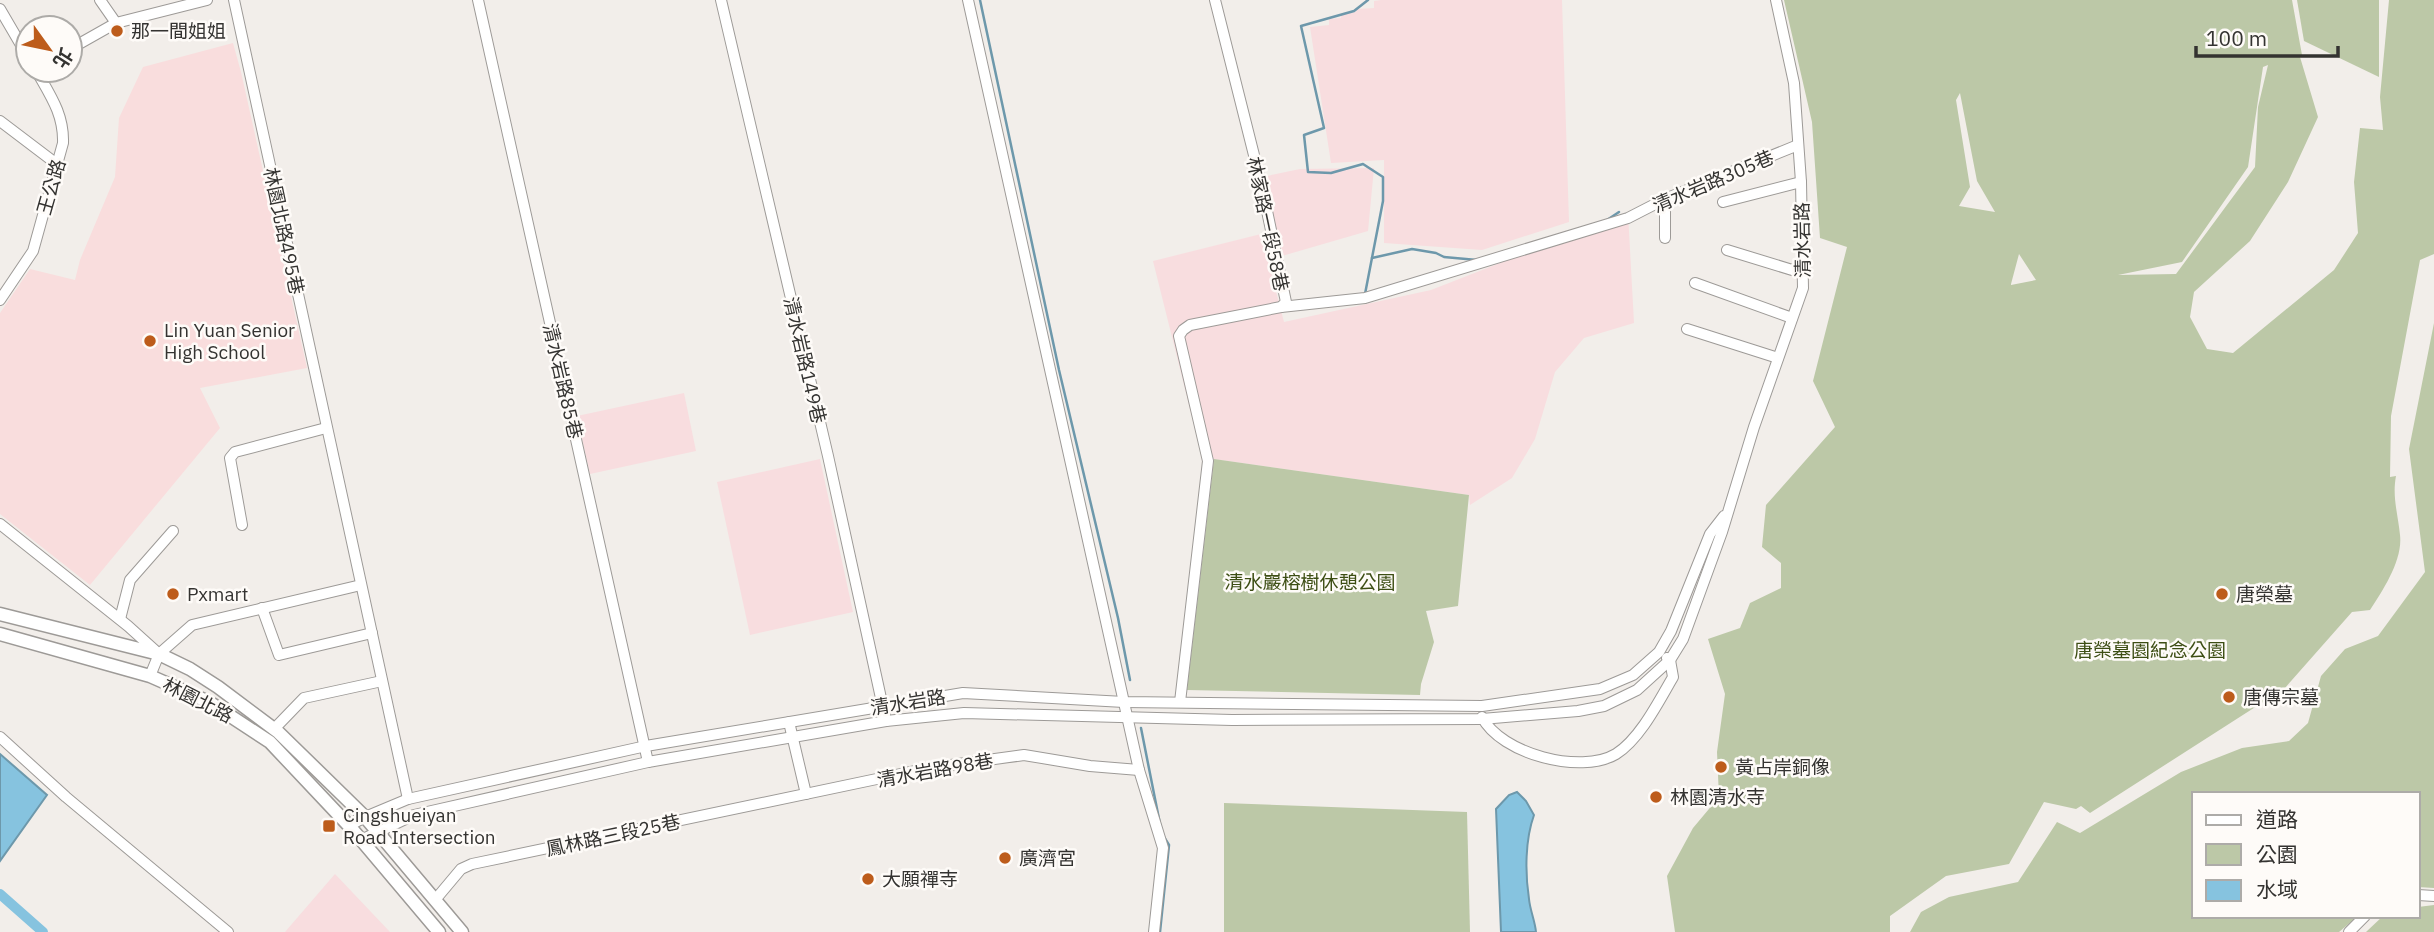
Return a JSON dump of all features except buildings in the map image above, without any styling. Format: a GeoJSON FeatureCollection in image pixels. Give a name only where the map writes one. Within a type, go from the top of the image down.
{"type":"FeatureCollection","features":[{"type":"Feature","properties":{"kind":"main road"},"geometry":{"type":"LineString","coordinates":[[0,614],[159,654],[218,687],[274,729],[365,817],[462,932]]}},
{"type":"Feature","properties":{"kind":"main road"},"geometry":{"type":"LineString","coordinates":[[0,634],[150,676]]}},
{"type":"Feature","properties":{"kind":"main road","name":"林園北路"},"geometry":{"type":"LineString","coordinates":[[150,676],[209,702],[270,741],[349,826],[439,932]]}},
{"type":"Feature","properties":{"kind":"street"},"geometry":{"type":"LineString","coordinates":[[100,0],[116,23]]}},
{"type":"Feature","properties":{"kind":"street"},"geometry":{"type":"LineString","coordinates":[[84,41],[116,23],[207,0]]}},
{"type":"Feature","properties":{"kind":"street","name":"林園北路495巷"},"geometry":{"type":"LineString","coordinates":[[234,0],[408,799]]}},
{"type":"Feature","properties":{"kind":"street","name":"清水岩路85巷"},"geometry":{"type":"LineString","coordinates":[[478,0],[648,762]]}},
{"type":"Feature","properties":{"kind":"street","name":"清水岩路149巷"},"geometry":{"type":"LineString","coordinates":[[721,0],[828,456],[886,721]]}},
{"type":"Feature","properties":{"kind":"street"},"geometry":{"type":"LineString","coordinates":[[968,0],[1127,718],[1139,770],[1163,848],[1154,932]]}},
{"type":"Feature","properties":{"kind":"street","name":"林家路一段58巷"},"geometry":{"type":"LineString","coordinates":[[1180,702],[1208,461],[1179,336],[1190,325],[1281,307],[1286,302],[1262,187],[1214,0]]}},
{"type":"Feature","properties":{"kind":"street","name":"清水岩路"},"geometry":{"type":"LineString","coordinates":[[361,840],[377,830],[414,815],[648,762],[886,721],[964,713],[1127,718],[1516,718],[1604,706],[1637,690],[1670,660],[1683,639],[1722,532],[1802,288],[1801,182],[1794,83],[1776,0]]}},
{"type":"Feature","properties":{"kind":"street"},"geometry":{"type":"LineString","coordinates":[[0,9],[14,33]]}},
{"type":"Feature","properties":{"kind":"street","name":"王公路"},"geometry":{"type":"LineString","coordinates":[[0,300],[33,251],[63,144],[63,125],[44,84]]}},
{"type":"Feature","properties":{"kind":"street"},"geometry":{"type":"LineString","coordinates":[[0,121],[58,166]]}},
{"type":"Feature","properties":{"kind":"street","name":"清水岩路305巷"},"geometry":{"type":"LineString","coordinates":[[1281,307],[1365,298],[1628,218],[1665,199],[1798,145]]}},
{"type":"Feature","properties":{"kind":"street"},"geometry":{"type":"LineString","coordinates":[[1723,202],[1801,182]]}},
{"type":"Feature","properties":{"kind":"street"},"geometry":{"type":"LineString","coordinates":[[1665,199],[1665,238]]}},
{"type":"Feature","properties":{"kind":"street"},"geometry":{"type":"LineString","coordinates":[[1727,250],[1802,273]]}},
{"type":"Feature","properties":{"kind":"street"},"geometry":{"type":"LineString","coordinates":[[1695,283],[1792,318]]}},
{"type":"Feature","properties":{"kind":"street"},"geometry":{"type":"LineString","coordinates":[[1687,329],[1778,358]]}},
{"type":"Feature","properties":{"kind":"street"},"geometry":{"type":"LineString","coordinates":[[242,525],[230,458],[235,452],[326,428]]}},
{"type":"Feature","properties":{"kind":"street","name":"清水岩路"},"geometry":{"type":"LineString","coordinates":[[349,826],[408,799],[646,746],[964,693],[1124,702],[1482,706],[1600,689],[1633,675],[1659,652],[1671,631],[1710,534],[1727,512]]}},
{"type":"Feature","properties":{"kind":"street","name":"林園北路"},"geometry":{"type":"LineString","coordinates":[[0,524],[120,619],[159,654],[150,676]]}},
{"type":"Feature","properties":{"kind":"street"},"geometry":{"type":"LineString","coordinates":[[120,619],[130,580],[173,531]]}},
{"type":"Feature","properties":{"kind":"street"},"geometry":{"type":"LineString","coordinates":[[159,654],[192,625],[361,585]]}},
{"type":"Feature","properties":{"kind":"street"},"geometry":{"type":"LineString","coordinates":[[262,608],[279,655],[372,633]]}},
{"type":"Feature","properties":{"kind":"street"},"geometry":{"type":"LineString","coordinates":[[1659,652],[1670,660]]}},
{"type":"Feature","properties":{"kind":"street","name":"清水岩路"},"geometry":{"type":"LineString","coordinates":[[1482,719],[1504,743],[1525,753],[1553,760],[1604,760],[1619,752],[1650,717],[1673,677],[1670,660]]}},
{"type":"Feature","properties":{"kind":"street"},"geometry":{"type":"LineString","coordinates":[[274,729],[304,698],[382,681]]}},
{"type":"Feature","properties":{"kind":"street"},"geometry":{"type":"LineString","coordinates":[[1482,706],[1482,719]]}},
{"type":"Feature","properties":{"kind":"street"},"geometry":{"type":"LineString","coordinates":[[789,722],[806,794]]}},
{"type":"Feature","properties":{"kind":"street"},"geometry":{"type":"LineString","coordinates":[[0,737],[66,797],[228,932]]}},
{"type":"Feature","properties":{"kind":"street","name":"清水岩路98巷"},"geometry":{"type":"LineString","coordinates":[[806,794],[929,768],[1024,755],[1090,766],[1139,770]]}},
{"type":"Feature","properties":{"kind":"street","name":"鳳林路三段25巷"},"geometry":{"type":"LineString","coordinates":[[435,900],[461,869],[472,864],[806,794]]}},
{"type":"Feature","properties":{"kind":"street"},"geometry":{"type":"LineString","coordinates":[[2349,932],[2363,918]]}},
{"type":"Feature","properties":{"kind":"shaded area"},"geometry":{"type":"Polygon","coordinates":[[[1562,0],[1569,222],[1482,250],[1384,243],[1384,160],[1331,163],[1310,27],[1329,25],[1329,19],[1341,18],[1341,14],[1356,12],[1357,9],[1374,8],[1374,1],[1562,0]]]}},
{"type":"Feature","properties":{"kind":"shaded area","name":"Lin Yuan Senior High School"},"geometry":{"type":"Polygon","coordinates":[[[233,43],[307,368],[200,388],[220,428],[90,585],[0,514],[0,313],[30,269],[75,280],[80,260],[115,177],[119,118],[143,67],[233,43]]]}},
{"type":"Feature","properties":{"kind":"shaded area"},"geometry":{"type":"Polygon","coordinates":[[[1374,168],[1368,231],[1282,256],[1262,177],[1300,169],[1374,168]]]}},
{"type":"Feature","properties":{"kind":"shaded area"},"geometry":{"type":"Polygon","coordinates":[[[1628,213],[1634,323],[1584,338],[1555,372],[1535,439],[1512,478],[1470,505],[1469,495],[1214,459],[1200,449],[1153,261],[1261,234],[1284,322],[1431,290],[1628,213]]]}},
{"type":"Feature","properties":{"kind":"shaded area"},"geometry":{"type":"Polygon","coordinates":[[[684,393],[696,451],[590,474],[577,416],[684,393]]]}},
{"type":"Feature","properties":{"kind":"shaded area"},"geometry":{"type":"Polygon","coordinates":[[[820,459],[853,612],[750,635],[717,482],[820,459]]]}},
{"type":"Feature","properties":{"kind":"shaded area"},"geometry":{"type":"Polygon","coordinates":[[[335,874],[390,932],[285,932],[335,874]]]}},
{"type":"Feature","properties":{"kind":"green space","name":"唐榮墓園紀念公園"},"geometry":{"type":"Polygon","coordinates":[[[1784,0],[2292,0],[2302,55],[2296,57],[2300,57],[2318,117],[2288,182],[2250,241],[2194,292],[2190,317],[2207,349],[2233,353],[2334,270],[2358,233],[2354,182],[2360,128],[2383,130],[2380,97],[2389,0],[2434,0],[2434,254],[2420,260],[2391,416],[2390,477],[2396,476],[2395,498],[2400,545],[2391,574],[2370,610],[2352,612],[2285,688],[2090,813],[2081,806],[2076,809],[2044,802],[2009,864],[1946,876],[1890,916],[1890,932],[1675,932],[1667,876],[1693,828],[1719,797],[1717,752],[1725,694],[1708,639],[1740,628],[1750,603],[1781,588],[1781,563],[1762,547],[1766,505],[1835,427],[1813,381],[1847,247],[1820,238],[1812,122],[1784,0]],[[2268,65],[2263,67],[2248,167],[2182,262],[2118,275],[2176,274],[2255,167],[2258,107],[2268,65]],[[1960,93],[1956,100],[1970,187],[1959,206],[1995,212],[1977,181],[1960,93]],[[2019,254],[2011,285],[2036,280],[2019,254]]]}},
{"type":"Feature","properties":{"kind":"green space"},"geometry":{"type":"Polygon","coordinates":[[[2297,0],[2379,0],[2379,77],[2304,41],[2297,0]]]}},
{"type":"Feature","properties":{"kind":"green space"},"geometry":{"type":"Polygon","coordinates":[[[2434,323],[2434,888],[2420,887],[2420,792],[2192,792],[2192,918],[2356,918],[2339,932],[1910,932],[1921,912],[1949,897],[2018,882],[2057,822],[2080,833],[2181,772],[2242,748],[2289,741],[2308,723],[2321,676],[2345,649],[2378,636],[2425,572],[2409,449],[2434,323]]]}},
{"type":"Feature","properties":{"kind":"green space","name":"清水巖榕樹休憩公園"},"geometry":{"type":"Polygon","coordinates":[[[1214,459],[1469,495],[1458,606],[1426,611],[1434,642],[1420,695],[1187,690],[1214,459]]]}},
{"type":"Feature","properties":{"kind":"green space"},"geometry":{"type":"Polygon","coordinates":[[[1224,803],[1467,812],[1470,932],[1224,932],[1224,803]]]}},
{"type":"Feature","properties":{"kind":"green space"},"geometry":{"type":"Polygon","coordinates":[[[2434,905],[2434,932],[2366,932],[2381,918],[2420,918],[2420,907],[2434,905]]]}},
{"type":"Feature","properties":{"kind":"water"},"geometry":{"type":"Polygon","coordinates":[[[0,754],[47,795],[0,861],[0,754]]]}},
{"type":"Feature","properties":{"kind":"water"},"geometry":{"type":"Polygon","coordinates":[[[1517,792],[1534,815],[1527,846],[1526,868],[1536,932],[1501,932],[1496,809],[1509,795],[1517,792]]]}},
{"type":"Feature","properties":{"kind":"waterway"},"geometry":{"type":"LineString","coordinates":[[980,0],[1059,370],[1118,618],[1130,680]]}},
{"type":"Feature","properties":{"kind":"waterway"},"geometry":{"type":"LineString","coordinates":[[1365,294],[1383,201],[1383,177],[1363,164],[1331,173],[1308,172],[1304,135],[1324,128],[1301,26],[1354,11],[1368,0]]}},
{"type":"Feature","properties":{"kind":"waterway"},"geometry":{"type":"LineString","coordinates":[[1607,220],[1619,212]]}},
{"type":"Feature","properties":{"kind":"waterway"},"geometry":{"type":"LineString","coordinates":[[1372,258],[1412,249],[1444,257],[1477,260]]}},
{"type":"Feature","properties":{"kind":"waterway"},"geometry":{"type":"LineString","coordinates":[[1141,728],[1160,824]]}},
{"type":"Feature","properties":{"kind":"waterway"},"geometry":{"type":"LineString","coordinates":[[1160,932],[1169,845],[1164,837]]}},
{"type":"Feature","properties":{"kind":"waterway"},"geometry":{"type":"LineString","coordinates":[[0,894],[43,932]]}},
{"type":"Feature","properties":{"kind":"place","name":"那一間姐姐"},"geometry":{"type":"Point","coordinates":[117,31]}},
{"type":"Feature","properties":{"kind":"place","name":"Lin Yuan Senior High School"},"geometry":{"type":"Point","coordinates":[150,341]}},
{"type":"Feature","properties":{"kind":"place","name":"Pxmart"},"geometry":{"type":"Point","coordinates":[173,594]}},
{"type":"Feature","properties":{"kind":"place","name":"唐榮墓"},"geometry":{"type":"Point","coordinates":[2222,594]}},
{"type":"Feature","properties":{"kind":"place","name":"唐傳宗墓"},"geometry":{"type":"Point","coordinates":[2229,697]}},
{"type":"Feature","properties":{"kind":"place","name":"黃占岸銅像"},"geometry":{"type":"Point","coordinates":[1721,767]}},
{"type":"Feature","properties":{"kind":"place","name":"林園清水寺"},"geometry":{"type":"Point","coordinates":[1656,797]}},
{"type":"Feature","properties":{"kind":"place","name":"Cingshueiyan Road Intersection"},"geometry":{"type":"Point","coordinates":[329,826]}},
{"type":"Feature","properties":{"kind":"place","name":"廣濟宮"},"geometry":{"type":"Point","coordinates":[1005,858]}},
{"type":"Feature","properties":{"kind":"place","name":"大願禪寺"},"geometry":{"type":"Point","coordinates":[868,879]}}]}
